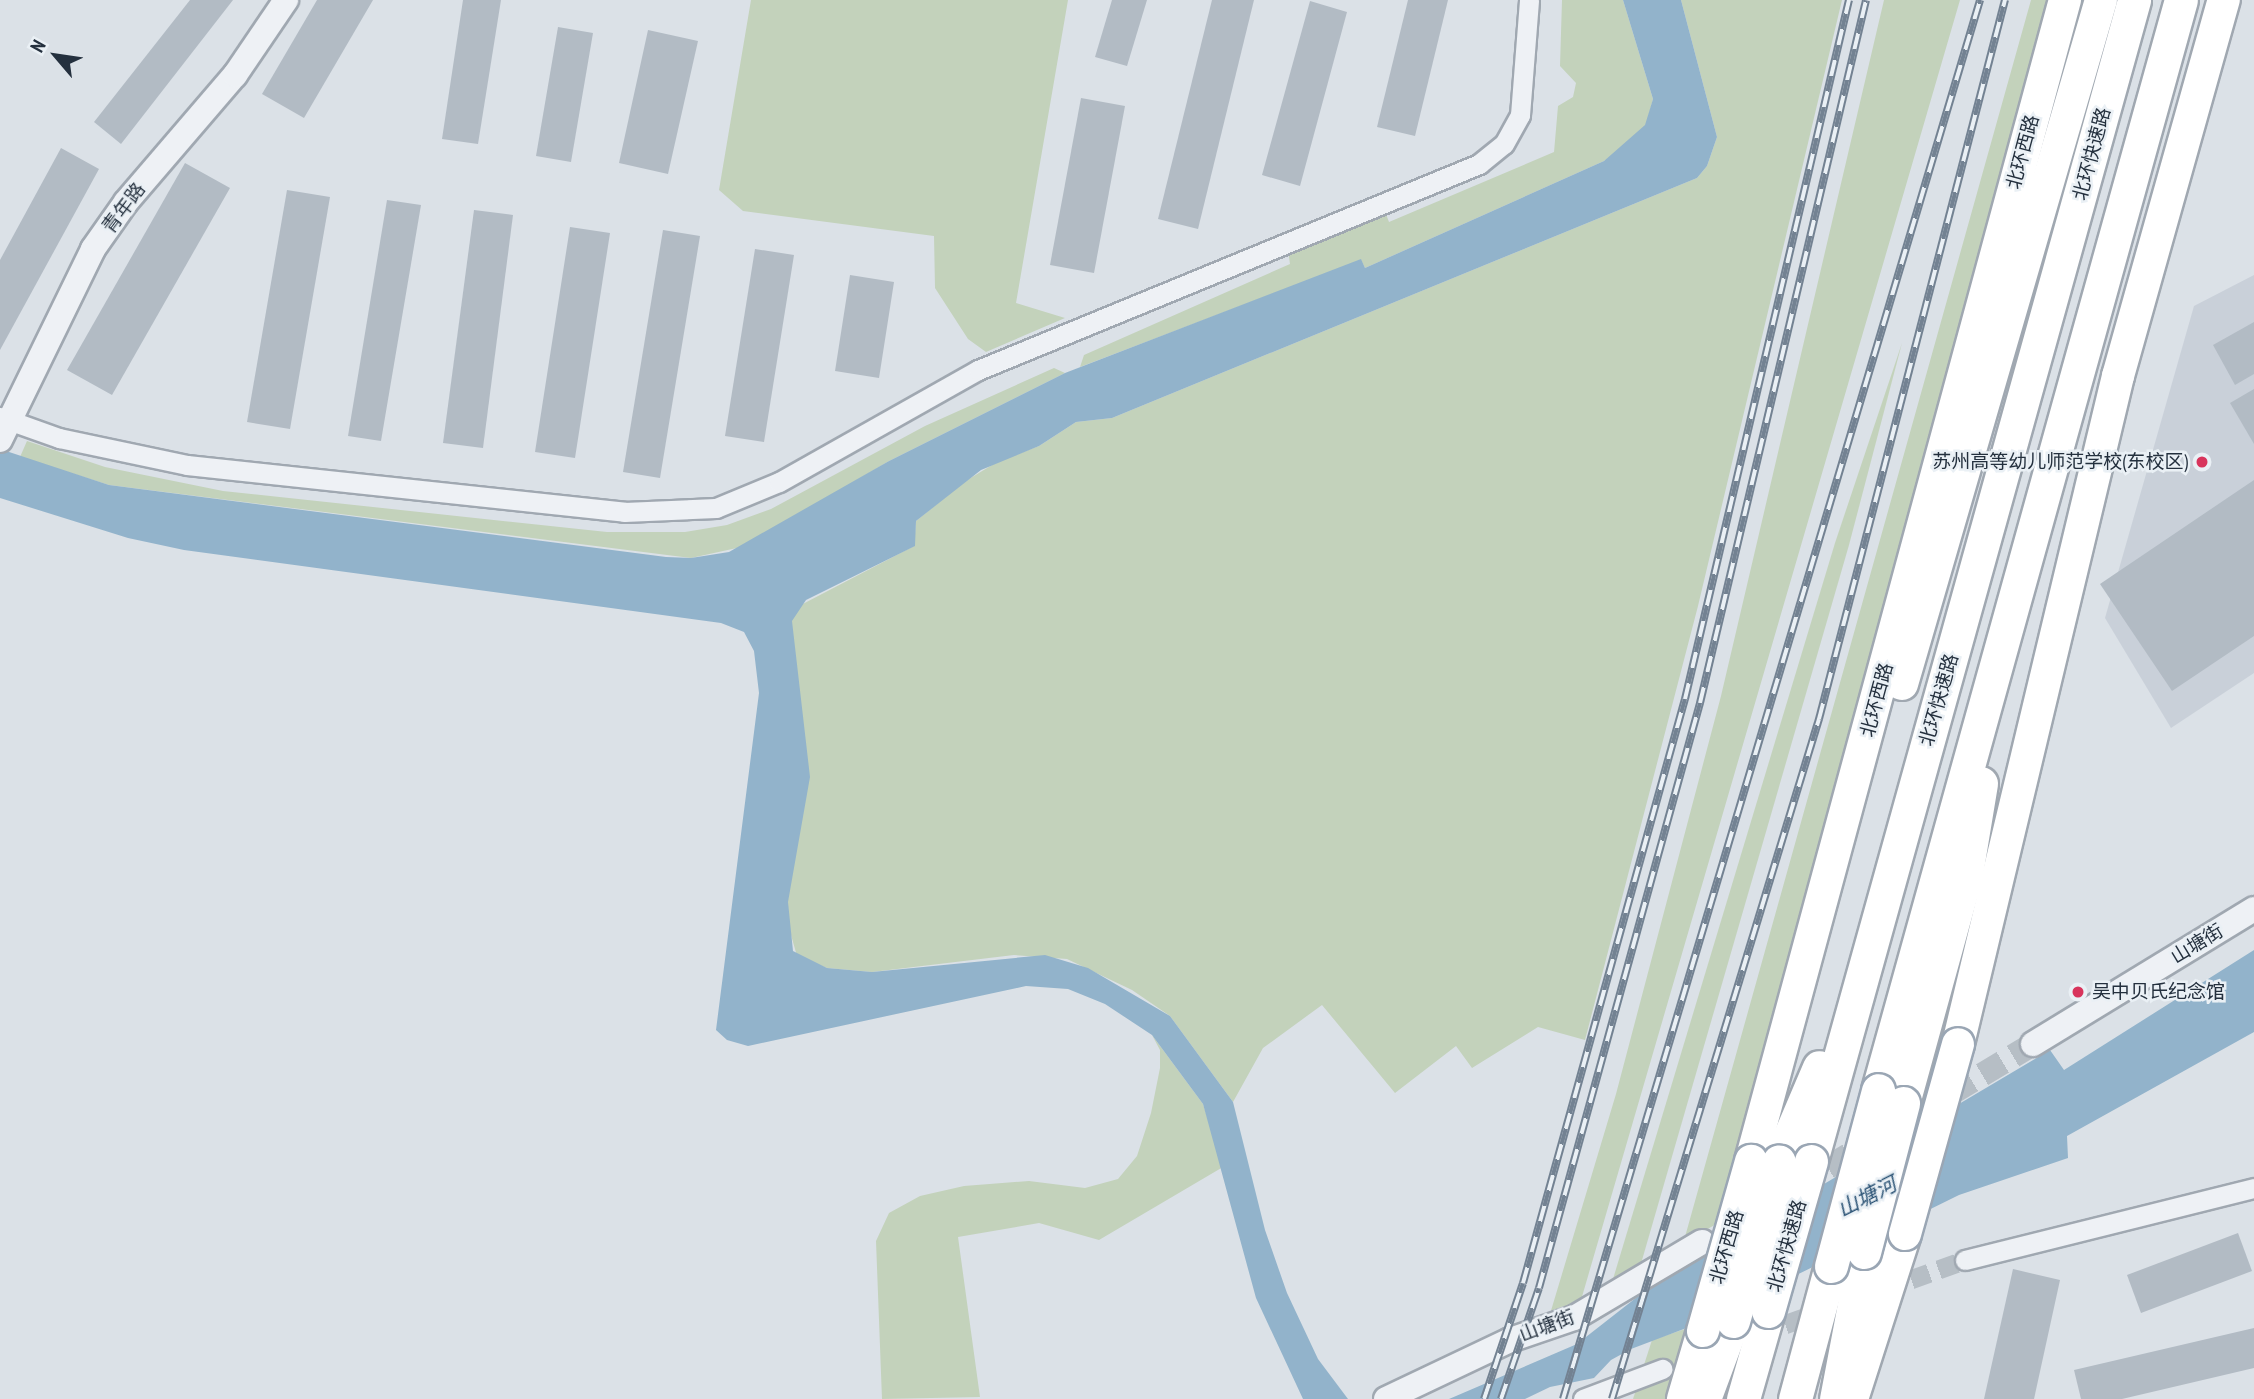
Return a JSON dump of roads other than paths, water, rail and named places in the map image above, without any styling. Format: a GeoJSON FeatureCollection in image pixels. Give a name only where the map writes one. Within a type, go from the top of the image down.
{"type":"FeatureCollection","features":[{"type":"Feature","properties":{"kind":"highway","name":"北环快速路"},"geometry":{"type":"LineString","coordinates":[[1743,1399],[1768,1311],[1780,1161],[1873,935],[2134,0]]}},
{"type":"Feature","properties":{"kind":"highway"},"geometry":{"type":"LineString","coordinates":[[1795,1399],[1831,1266],[1966,874],[2013,595],[2181,0]]}},
{"type":"Feature","properties":{"kind":"highway"},"geometry":{"type":"LineString","coordinates":[[1836,1399],[1891,1097]]}},
{"type":"Feature","properties":{"kind":"highway"},"geometry":{"type":"LineString","coordinates":[[1704,1399],[1718,1326],[1780,1161]]}},
{"type":"Feature","properties":{"kind":"main road","name":"北环西路"},"geometry":{"type":"LineString","coordinates":[[1780,1161],[1807,967],[2065,0]]}},
{"type":"Feature","properties":{"kind":"main road"},"geometry":{"type":"LineString","coordinates":[[1807,967],[1921,621],[2101,0]]}},
{"type":"Feature","properties":{"kind":"main road"},"geometry":{"type":"LineString","coordinates":[[1852,1399],[1905,1234],[1958,1044],[2118,376],[2224,0]]}},
{"type":"Feature","properties":{"kind":"main road"},"geometry":{"type":"LineString","coordinates":[[1683,1399],[1718,1326]]}},
{"type":"Feature","properties":{"kind":"street","name":"青年路"},"geometry":{"type":"LineString","coordinates":[[3,428],[93,250],[126,202],[235,75],[286,0]]}},
{"type":"Feature","properties":{"kind":"street"},"geometry":{"type":"LineString","coordinates":[[3,428],[187,466],[624,512],[716,508],[779,482],[978,370],[1479,164],[1504,144],[1520,115],[1529,0]]}},
{"type":"Feature","properties":{"kind":"street","name":"山塘街"},"geometry":{"type":"LineString","coordinates":[[2033,1044],[2254,909]]}},
{"type":"Feature","properties":{"kind":"street"},"geometry":{"type":"LineString","coordinates":[[1965,1260],[2254,1188]]}},
{"type":"Feature","properties":{"kind":"street","name":"山塘街"},"geometry":{"type":"LineString","coordinates":[[1386,1399],[1510,1340],[1574,1318],[1702,1242]]}},
{"type":"Feature","properties":{"kind":"street"},"geometry":{"type":"LineString","coordinates":[[1583,1399],[1662,1369]]}},
{"type":"Feature","properties":{"kind":"water"},"geometry":{"type":"Polygon","coordinates":[[[1623,0],[1681,0],[1717,137],[1707,166],[1697,178],[1112,418],[1076,422],[1039,446],[981,470],[916,521],[915,546],[806,600],[792,621],[810,777],[788,902],[793,951],[827,968],[872,972],[1045,955],[1088,968],[1170,1016],[1233,1102],[1265,1230],[1287,1293],[1318,1359],[1348,1399],[1303,1399],[1256,1298],[1203,1104],[1152,1035],[1105,1004],[1068,989],[1026,986],[748,1046],[727,1040],[716,1030],[759,693],[754,651],[744,632],[721,623],[184,550],[128,538],[0,498],[0,449],[109,485],[666,557],[691,558],[729,552],[889,461],[1065,373],[1361,259],[1365,268],[1604,161],[1645,125],[1653,99],[1623,0]]]}},
{"type":"Feature","properties":{"kind":"water","name":"山塘河"},"geometry":{"type":"Polygon","coordinates":[[[2254,950],[2254,1032],[2067,1136],[2068,1158],[1959,1195],[1697,1324],[1631,1349],[1611,1360],[1594,1378],[1550,1387],[1525,1399],[1449,1399],[1577,1344],[1678,1265],[1704,1255],[2050,1050],[2064,1070],[2254,950]]]}},
{"type":"Feature","properties":{"kind":"tunnel"},"geometry":{"type":"LineString","coordinates":[[1797,1186],[2033,1044]]}},
{"type":"Feature","properties":{"kind":"tunnel"},"geometry":{"type":"LineString","coordinates":[[1884,1289],[1965,1260]]}},
{"type":"Feature","properties":{"kind":"tunnel"},"geometry":{"type":"LineString","coordinates":[[1758,1334],[1822,1311]]}},
{"type":"Feature","properties":{"kind":"railway"},"geometry":{"type":"LineString","coordinates":[[1484,1399],[1523,1283],[1685,699],[1849,0]]}},
{"type":"Feature","properties":{"kind":"railway"},"geometry":{"type":"LineString","coordinates":[[1501,1399],[1539,1288],[1700,703],[1866,0]]}},
{"type":"Feature","properties":{"kind":"railway"},"geometry":{"type":"LineString","coordinates":[[1563,1399],[1980,0]]}},
{"type":"Feature","properties":{"kind":"railway"},"geometry":{"type":"LineString","coordinates":[[1612,1399],[1819,719],[2005,0]]}},
{"type":"Feature","properties":{"kind":"place","name":"苏州高等幼儿师范学校(东校区)"},"geometry":{"type":"Point","coordinates":[2202,462]}},
{"type":"Feature","properties":{"kind":"place","name":"吴中贝氏纪念馆"},"geometry":{"type":"Point","coordinates":[2078,992]}}]}
